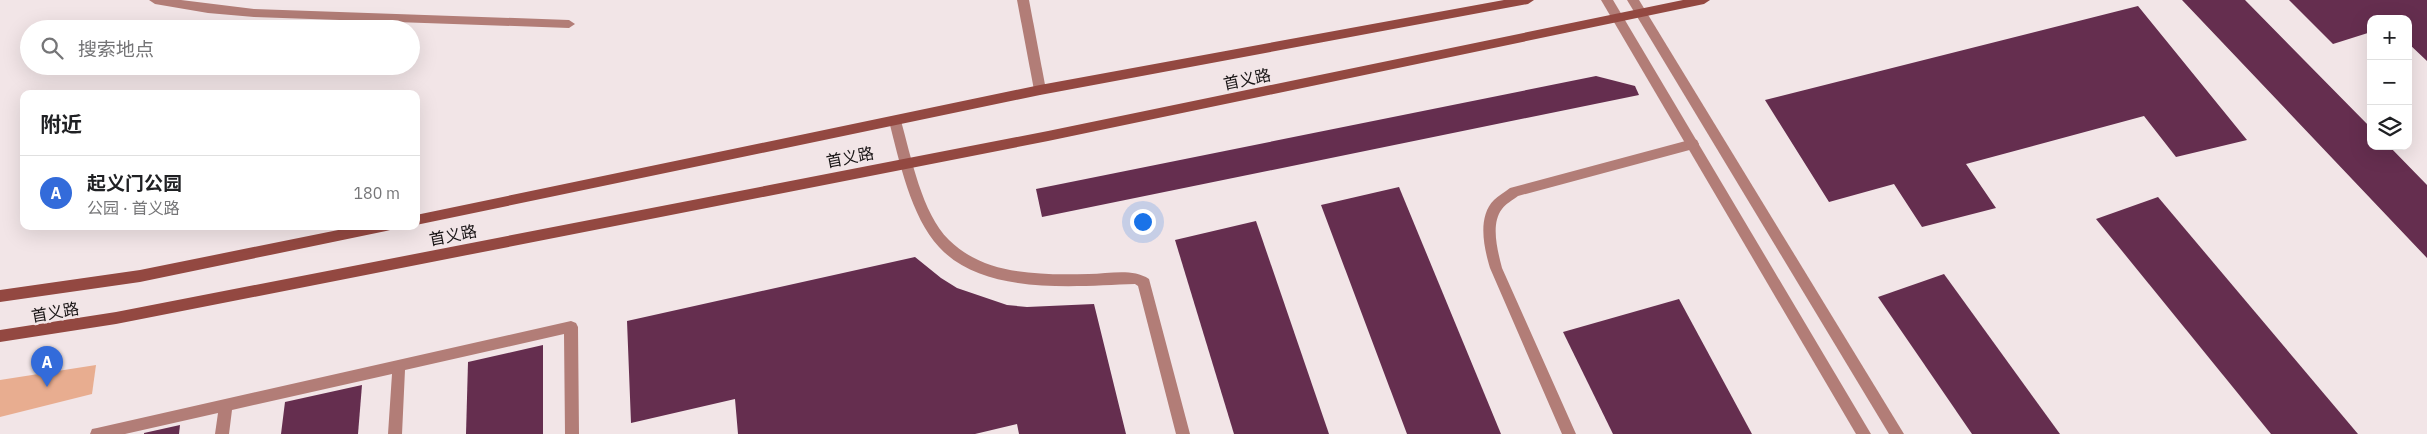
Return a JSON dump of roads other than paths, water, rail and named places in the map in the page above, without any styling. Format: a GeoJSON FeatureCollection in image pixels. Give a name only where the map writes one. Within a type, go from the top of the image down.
{"type":"FeatureCollection","features":[{"type":"Feature","properties":{"kind":"main road","name":"首义路"},"geometry":{"type":"LineString","coordinates":[[420,219],[1040,90],[1528,0]]}},
{"type":"Feature","properties":{"kind":"main road","name":"首义路"},"geometry":{"type":"LineString","coordinates":[[0,336],[116,318],[1068,132],[1704,0]]}},
{"type":"Feature","properties":{"kind":"main road","name":"首义路"},"geometry":{"type":"LineString","coordinates":[[0,296],[140,276],[366,230]]}},
{"type":"Feature","properties":{"kind":"street"},"geometry":{"type":"LineString","coordinates":[[155,0],[208,9],[254,13],[569,24]]}},
{"type":"Feature","properties":{"kind":"street"},"geometry":{"type":"LineString","coordinates":[[1023,0],[1040,90]]}},
{"type":"Feature","properties":{"kind":"street"},"geometry":{"type":"LineString","coordinates":[[1607,0],[1864,434]]}},
{"type":"Feature","properties":{"kind":"street"},"geometry":{"type":"LineString","coordinates":[[1632,0],[1897,434]]}},
{"type":"Feature","properties":{"kind":"street"},"geometry":{"type":"LineString","coordinates":[[895,121],[906,163],[936,233],[954,254],[972,264],[1013,276],[1053,280],[1137,278],[1144,283],[1183,434]]}},
{"type":"Feature","properties":{"kind":"street"},"geometry":{"type":"LineString","coordinates":[[1569,434],[1496,268],[1489,233],[1493,214],[1497,205],[1514,192],[1693,144]]}},
{"type":"Feature","properties":{"kind":"street"},"geometry":{"type":"LineString","coordinates":[[97,434],[570,327],[572,434]]}},
{"type":"Feature","properties":{"kind":"street"},"geometry":{"type":"LineString","coordinates":[[395,434],[399,365]]}},
{"type":"Feature","properties":{"kind":"street"},"geometry":{"type":"LineString","coordinates":[[222,434],[226,405]]}},
{"type":"Feature","properties":{"kind":"place","name":"起义门公园"},"geometry":{"type":"Point","coordinates":[47,387]}}]}
